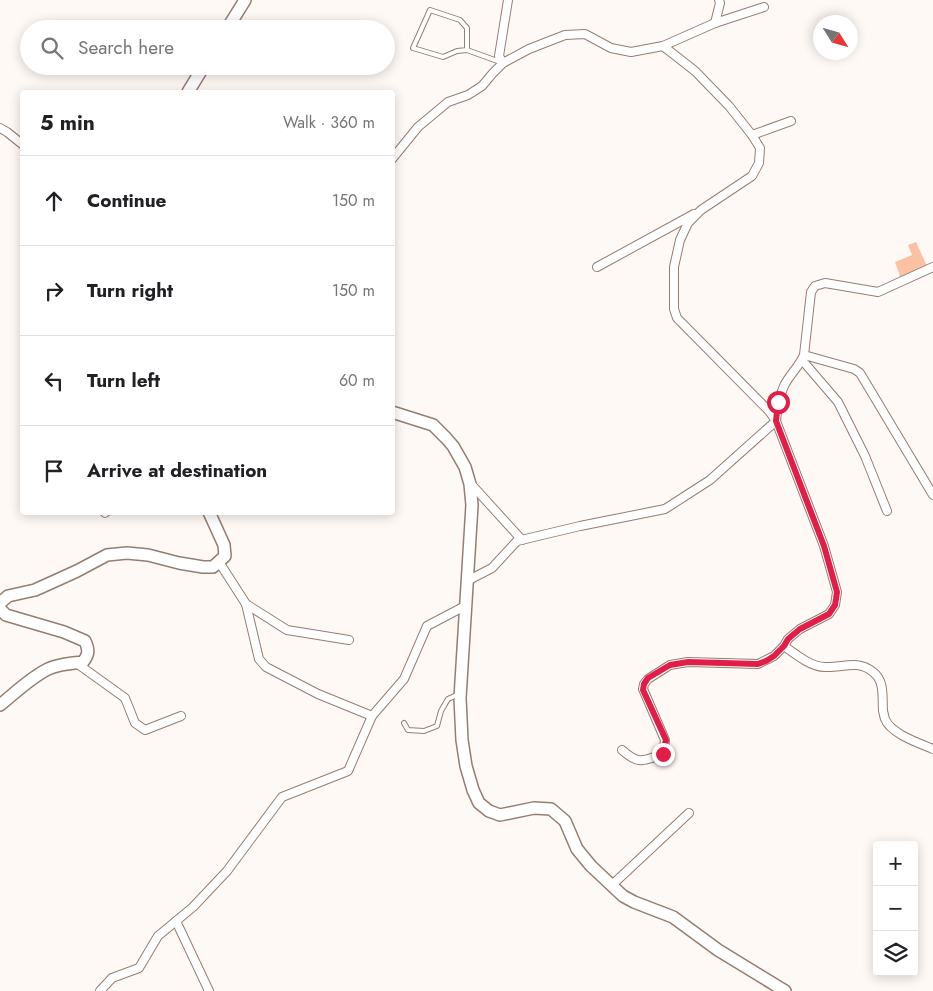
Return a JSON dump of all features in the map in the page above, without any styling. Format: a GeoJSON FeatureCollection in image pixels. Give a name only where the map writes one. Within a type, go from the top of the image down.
{"type":"FeatureCollection","features":[{"type":"Feature","properties":{"kind":"street"},"geometry":{"type":"LineString","coordinates":[[233,20],[245,0]]}},
{"type":"Feature","properties":{"kind":"street"},"geometry":{"type":"LineString","coordinates":[[502,64],[500,56],[508,0]]}},
{"type":"Feature","properties":{"kind":"street"},"geometry":{"type":"LineString","coordinates":[[715,23],[720,0]]}},
{"type":"Feature","properties":{"kind":"street"},"geometry":{"type":"LineString","coordinates":[[395,155],[418,127],[448,102],[468,95],[482,86],[502,64],[529,49],[564,35],[585,34],[611,48],[631,52],[664,46],[715,23],[764,7]]}},
{"type":"Feature","properties":{"kind":"street"},"geometry":{"type":"LineString","coordinates":[[597,267],[701,210],[752,176],[759,163],[760,148],[729,106],[695,71],[664,46]]}},
{"type":"Feature","properties":{"kind":"street"},"geometry":{"type":"LineString","coordinates":[[189,90],[198,75]]}},
{"type":"Feature","properties":{"kind":"street"},"geometry":{"type":"LineString","coordinates":[[752,135],[791,121]]}},
{"type":"Feature","properties":{"kind":"street"},"geometry":{"type":"LineString","coordinates":[[0,128],[20,142]]}},
{"type":"Feature","properties":{"kind":"street"},"geometry":{"type":"LineString","coordinates":[[622,750],[632,758],[643,761],[663,754],[666,740],[643,690],[648,678],[670,665],[688,662],[758,664],[766,661],[774,656],[788,639],[800,629],[829,614],[835,605],[836,599],[837,592],[824,546],[776,421],[677,318],[674,309],[674,267],[680,240],[688,223],[701,210]]}},
{"type":"Feature","properties":{"kind":"street"},"geometry":{"type":"LineString","coordinates":[[466,580],[492,568],[517,541],[665,508],[710,480],[776,421],[778,402],[784,384],[803,357],[811,292],[815,286],[825,283],[878,292],[933,267]]}},
{"type":"Feature","properties":{"kind":"street"},"geometry":{"type":"LineString","coordinates":[[803,357],[854,369],[860,373],[933,495]]}},
{"type":"Feature","properties":{"kind":"street"},"geometry":{"type":"LineString","coordinates":[[803,357],[838,402],[865,456],[887,511]]}},
{"type":"Feature","properties":{"kind":"street"},"geometry":{"type":"LineString","coordinates":[[395,413],[433,425],[453,446],[465,467],[470,484],[472,505],[466,580],[461,693],[462,740],[466,766],[479,803],[489,811],[500,815],[534,808],[551,809],[565,821],[577,849],[591,866],[623,896],[673,917],[718,950],[785,991]]}},
{"type":"Feature","properties":{"kind":"street"},"geometry":{"type":"LineString","coordinates":[[470,484],[522,540]]}},
{"type":"Feature","properties":{"kind":"street"},"geometry":{"type":"LineString","coordinates":[[0,603],[8,596],[35,590],[107,555],[127,553],[148,555],[179,563],[213,567],[225,556],[224,545],[210,515]]}},
{"type":"Feature","properties":{"kind":"street"},"geometry":{"type":"LineString","coordinates":[[219,562],[246,604],[259,659],[266,667],[318,694],[372,716]]}},
{"type":"Feature","properties":{"kind":"street"},"geometry":{"type":"LineString","coordinates":[[246,604],[287,630],[349,640]]}},
{"type":"Feature","properties":{"kind":"street"},"geometry":{"type":"LineString","coordinates":[[100,991],[112,978],[139,968],[158,936],[193,907],[227,871],[282,797],[348,771],[372,716],[404,679],[427,626],[465,606]]}},
{"type":"Feature","properties":{"kind":"street"},"geometry":{"type":"LineString","coordinates":[[0,609],[6,615],[64,632],[85,641],[88,649],[87,656],[83,662],[49,668],[29,681],[0,705]]}},
{"type":"Feature","properties":{"kind":"street"},"geometry":{"type":"LineString","coordinates":[[784,646],[801,659],[824,668],[856,664],[871,670],[878,676],[881,682],[884,719],[896,731],[933,749]]}},
{"type":"Feature","properties":{"kind":"street"},"geometry":{"type":"LineString","coordinates":[[75,662],[126,698],[135,723],[146,730],[182,716]]}},
{"type":"Feature","properties":{"kind":"street"},"geometry":{"type":"LineString","coordinates":[[612,885],[689,813]]}},
{"type":"Feature","properties":{"kind":"street"},"geometry":{"type":"LineString","coordinates":[[176,921],[209,991]]}},
{"type":"Feature","properties":{"kind":"lane"},"geometry":{"type":"LineString","coordinates":[[468,50],[466,28],[460,20],[430,10],[413,48],[443,57],[457,51],[468,50],[502,64]]}},
{"type":"Feature","properties":{"kind":"lane"},"geometry":{"type":"LineString","coordinates":[[404,722],[408,730],[424,731],[437,726],[440,711],[448,699],[461,693]]}},
{"type":"Feature","properties":{"kind":"shaded area"},"geometry":{"type":"Polygon","coordinates":[[[916,242],[927,266],[900,279],[895,262],[912,255],[908,245],[916,242]]]}},
{"type":"Feature","properties":{"kind":"route"},"geometry":{"type":"LineString","coordinates":[[663,754],[666,740],[643,690],[648,678],[670,665],[688,662],[758,664],[766,661],[774,656],[788,639],[800,629],[829,614],[835,605],[837,592],[824,546],[776,421],[778,402]]}}]}
